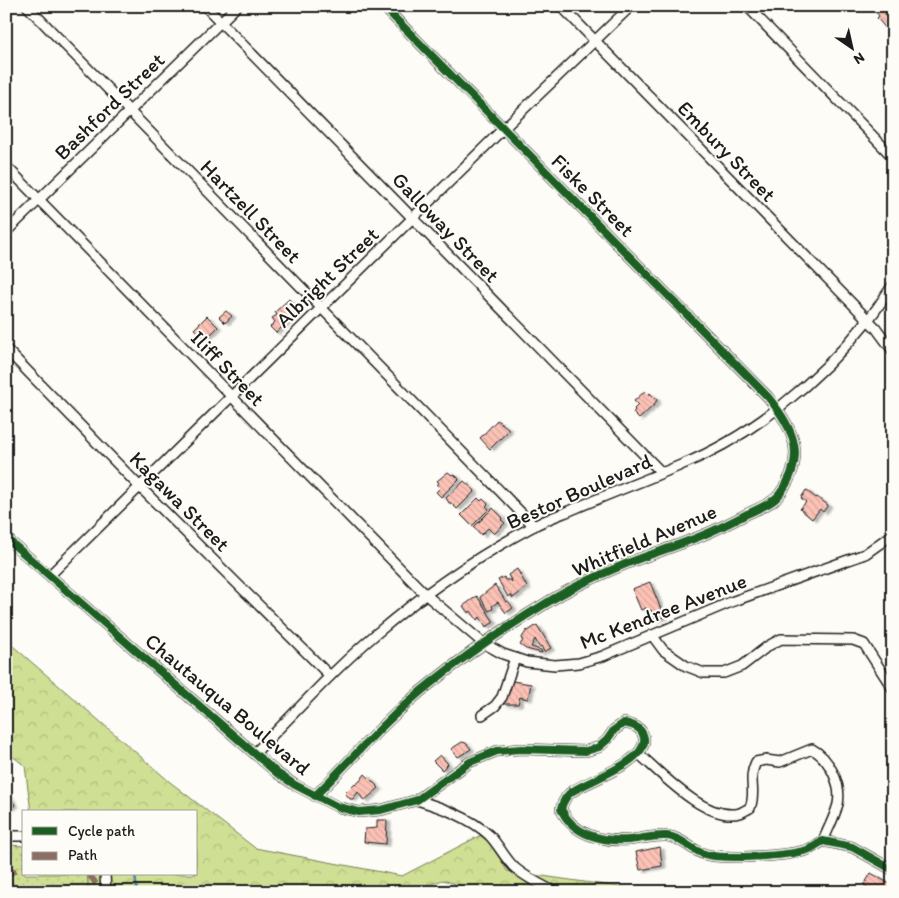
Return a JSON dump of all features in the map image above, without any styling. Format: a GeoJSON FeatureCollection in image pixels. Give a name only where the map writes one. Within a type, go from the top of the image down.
{"type":"FeatureCollection","features":[{"type":"Feature","properties":{"kind":"street","name":"Hartzell Street"},"geometry":{"type":"LineString","coordinates":[[27,6],[534,526]]}},
{"type":"Feature","properties":{"kind":"street","name":"Galloway Street"},"geometry":{"type":"LineString","coordinates":[[204,6],[661,472]]}},
{"type":"Feature","properties":{"kind":"street","name":"Bashford Street"},"geometry":{"type":"LineString","coordinates":[[6,232],[237,6]]}},
{"type":"Feature","properties":{"kind":"street","name":"Fiske Street"},"geometry":{"type":"LineString","coordinates":[[383,6],[777,408]]}},
{"type":"Feature","properties":{"kind":"street","name":"Embury Street"},"geometry":{"type":"LineString","coordinates":[[561,6],[868,320]]}},
{"type":"Feature","properties":{"kind":"street","name":"Albright Street"},"geometry":{"type":"LineString","coordinates":[[50,575],[630,6]]}},
{"type":"Feature","properties":{"kind":"street"},"geometry":{"type":"LineString","coordinates":[[747,6],[893,158]]}},
{"type":"Feature","properties":{"kind":"street","name":"Iliff Street"},"geometry":{"type":"LineString","coordinates":[[6,166],[425,594]]}},
{"type":"Feature","properties":{"kind":"street","name":"Bestor Boulevard"},"geometry":{"type":"LineString","coordinates":[[255,753],[330,676],[374,635],[425,594],[478,559],[534,526],[712,451],[745,432],[824,369],[868,320],[893,285]]}},
{"type":"Feature","properties":{"kind":"street"},"geometry":{"type":"LineString","coordinates":[[868,320],[893,351]]}},
{"type":"Feature","properties":{"kind":"street","name":"Kagawa Street"},"geometry":{"type":"LineString","coordinates":[[6,349],[330,676]]}},
{"type":"Feature","properties":{"kind":"street","name":"Whitfield Avenue"},"geometry":{"type":"LineString","coordinates":[[315,796],[398,712],[483,643],[554,598],[628,563],[690,541],[730,523],[777,497],[790,480],[796,464],[796,449],[792,432],[777,408]]}},
{"type":"Feature","properties":{"kind":"street","name":"Mc Kendree Avenue"},"geometry":{"type":"LineString","coordinates":[[425,594],[483,643],[503,654],[527,662],[555,665],[579,663],[603,656],[731,602],[865,554],[893,534]]}},
{"type":"Feature","properties":{"kind":"street","name":"Chautauqua Boulevard"},"geometry":{"type":"LineString","coordinates":[[6,538],[277,773],[315,796],[338,807],[359,812],[382,810],[417,800],[470,762],[497,751],[521,748],[586,751],[599,747],[614,730],[624,724],[634,726],[642,732],[644,747],[639,754]]}},
{"type":"Feature","properties":{"kind":"street"},"geometry":{"type":"LineString","coordinates":[[652,634],[663,650],[686,666],[704,673],[724,673],[742,666],[768,646],[781,639],[853,640],[864,644],[893,689]]}},
{"type":"Feature","properties":{"kind":"street"},"geometry":{"type":"LineString","coordinates":[[482,715],[495,706],[502,697],[515,658]]}},
{"type":"Feature","properties":{"kind":"street"},"geometry":{"type":"LineString","coordinates":[[824,841],[838,803],[838,788],[827,762],[821,754],[812,749],[780,762],[766,760],[756,762],[751,771],[754,798],[750,808],[739,813],[726,814],[699,804],[687,797],[639,754],[620,767],[572,791],[564,799],[561,809],[565,819],[579,831],[593,837],[610,840],[630,840],[650,836],[668,836],[681,841],[694,851],[712,856],[742,857],[806,850],[824,841],[852,847],[893,870]]}},
{"type":"Feature","properties":{"kind":"street"},"geometry":{"type":"LineString","coordinates":[[417,800],[438,806],[467,819],[489,836],[514,867],[555,892]]}},
{"type":"Feature","properties":{"kind":"street"},"geometry":{"type":"LineString","coordinates":[[6,836],[22,836]]}},
{"type":"Feature","properties":{"kind":"street"},"geometry":{"type":"LineString","coordinates":[[105,876],[106,892]]}},
{"type":"Feature","properties":{"kind":"green space"},"geometry":{"type":"Polygon","coordinates":[[[6,640],[170,782],[255,848],[402,876],[481,835],[494,847],[507,871],[655,892],[480,892],[443,880],[407,892],[88,892],[88,876],[198,876],[198,810],[31,810],[25,766],[6,751],[6,640]]]}},
{"type":"Feature","properties":{"kind":"green space"},"geometry":{"type":"Polygon","coordinates":[[[6,845],[22,846],[22,876],[88,876],[88,892],[6,892],[6,845]]]}},
{"type":"Feature","properties":{"kind":"building"},"geometry":{"type":"Polygon","coordinates":[[[877,6],[887,6],[893,13],[893,24],[887,30],[877,18],[879,16],[876,12],[880,9],[877,6]]]}},
{"type":"Feature","properties":{"kind":"building"},"geometry":{"type":"Polygon","coordinates":[[[289,299],[298,310],[291,314],[293,316],[276,333],[270,327],[275,322],[272,318],[277,315],[275,312],[289,299]]]}},
{"type":"Feature","properties":{"kind":"building"},"geometry":{"type":"Polygon","coordinates":[[[226,311],[232,316],[225,323],[219,317],[226,311]]]}},
{"type":"Feature","properties":{"kind":"building"},"geometry":{"type":"Polygon","coordinates":[[[207,316],[218,327],[206,339],[194,329],[207,316]]]}},
{"type":"Feature","properties":{"kind":"building"},"geometry":{"type":"Polygon","coordinates":[[[645,391],[657,400],[639,419],[633,413],[638,405],[634,401],[645,391]]]}},
{"type":"Feature","properties":{"kind":"building"},"geometry":{"type":"Polygon","coordinates":[[[497,420],[508,428],[508,431],[490,449],[480,438],[497,420]]]}},
{"type":"Feature","properties":{"kind":"building"},"geometry":{"type":"Polygon","coordinates":[[[448,472],[452,475],[454,474],[459,479],[441,497],[436,492],[440,488],[437,485],[439,483],[437,481],[448,472]]]}},
{"type":"Feature","properties":{"kind":"building"},"geometry":{"type":"Polygon","coordinates":[[[464,481],[475,491],[457,509],[446,498],[464,481]]]}},
{"type":"Feature","properties":{"kind":"building"},"geometry":{"type":"Polygon","coordinates":[[[806,490],[828,505],[823,512],[820,509],[812,519],[800,509],[806,502],[801,498],[806,490]]]}},
{"type":"Feature","properties":{"kind":"building"},"geometry":{"type":"Polygon","coordinates":[[[478,498],[481,501],[483,499],[488,504],[486,506],[489,509],[472,526],[461,515],[478,498]]]}},
{"type":"Feature","properties":{"kind":"building"},"geometry":{"type":"Polygon","coordinates":[[[493,508],[503,518],[501,520],[505,523],[494,534],[488,528],[481,535],[474,527],[493,508]]]}},
{"type":"Feature","properties":{"kind":"building"},"geometry":{"type":"Polygon","coordinates":[[[517,569],[527,587],[513,598],[511,595],[508,597],[498,580],[504,577],[505,580],[512,582],[508,575],[517,569]]]}},
{"type":"Feature","properties":{"kind":"building"},"geometry":{"type":"Polygon","coordinates":[[[650,582],[664,617],[655,620],[651,610],[647,611],[646,608],[641,610],[632,589],[650,582]]]}},
{"type":"Feature","properties":{"kind":"building"},"geometry":{"type":"Polygon","coordinates":[[[495,585],[506,602],[508,601],[513,608],[506,613],[498,602],[489,611],[480,597],[495,585]]]}},
{"type":"Feature","properties":{"kind":"building"},"geometry":{"type":"Polygon","coordinates":[[[477,596],[494,622],[486,627],[480,617],[477,620],[471,611],[468,613],[463,606],[477,596]]]}},
{"type":"Feature","properties":{"kind":"building"},"geometry":{"type":"Polygon","coordinates":[[[537,625],[551,648],[544,652],[535,639],[531,647],[541,650],[542,653],[526,649],[520,645],[523,640],[521,639],[527,630],[537,625]]]}},
{"type":"Feature","properties":{"kind":"building"},"geometry":{"type":"Polygon","coordinates":[[[512,681],[531,684],[528,699],[520,697],[518,704],[503,704],[509,693],[512,681]]]}},
{"type":"Feature","properties":{"kind":"building"},"geometry":{"type":"Polygon","coordinates":[[[462,742],[466,743],[471,749],[458,757],[451,749],[462,742]]]}},
{"type":"Feature","properties":{"kind":"building"},"geometry":{"type":"Polygon","coordinates":[[[440,755],[448,764],[442,770],[433,761],[440,755]]]}},
{"type":"Feature","properties":{"kind":"building"},"geometry":{"type":"Polygon","coordinates":[[[365,774],[379,788],[364,801],[358,792],[353,799],[350,799],[345,793],[360,781],[365,774]]]}},
{"type":"Feature","properties":{"kind":"building"},"geometry":{"type":"Polygon","coordinates":[[[6,792],[15,805],[7,810],[6,809],[6,792]]]}},
{"type":"Feature","properties":{"kind":"building"},"geometry":{"type":"Polygon","coordinates":[[[377,820],[387,820],[386,844],[364,842],[365,829],[377,828],[377,820]]]}},
{"type":"Feature","properties":{"kind":"building"},"geometry":{"type":"Polygon","coordinates":[[[660,847],[662,866],[640,870],[636,852],[660,847]]]}},
{"type":"Feature","properties":{"kind":"building"},"geometry":{"type":"Polygon","coordinates":[[[871,873],[893,886],[893,892],[875,892],[864,885],[871,873]]]}},
{"type":"Feature","properties":{"kind":"waterway"},"geometry":{"type":"LineString","coordinates":[[135,876],[137,892]]}},
{"type":"Feature","properties":{"kind":"marked path"},"geometry":{"type":"LineString","coordinates":[[6,876],[22,869]]}},
{"type":"Feature","properties":{"kind":"marked path"},"geometry":{"type":"LineString","coordinates":[[90,876],[102,892]]}},
{"type":"Feature","properties":{"kind":"cycle path"},"geometry":{"type":"LineString","coordinates":[[315,796],[400,709],[476,649],[506,628],[562,594],[600,575],[703,535],[768,504],[779,495],[788,482],[795,456],[791,433],[768,397],[383,6]]}},
{"type":"Feature","properties":{"kind":"cycle path"},"geometry":{"type":"LineString","coordinates":[[6,538],[277,773],[295,785],[338,807],[359,812],[381,810],[417,800],[470,762],[497,751],[521,749],[586,751],[599,747],[614,730],[624,723],[637,727],[643,734],[643,746],[637,754],[628,762],[571,793],[563,803],[561,809],[566,818],[581,831],[609,840],[672,837],[704,854],[725,857],[786,854],[809,849],[823,841],[852,847],[893,870]]}}]}
